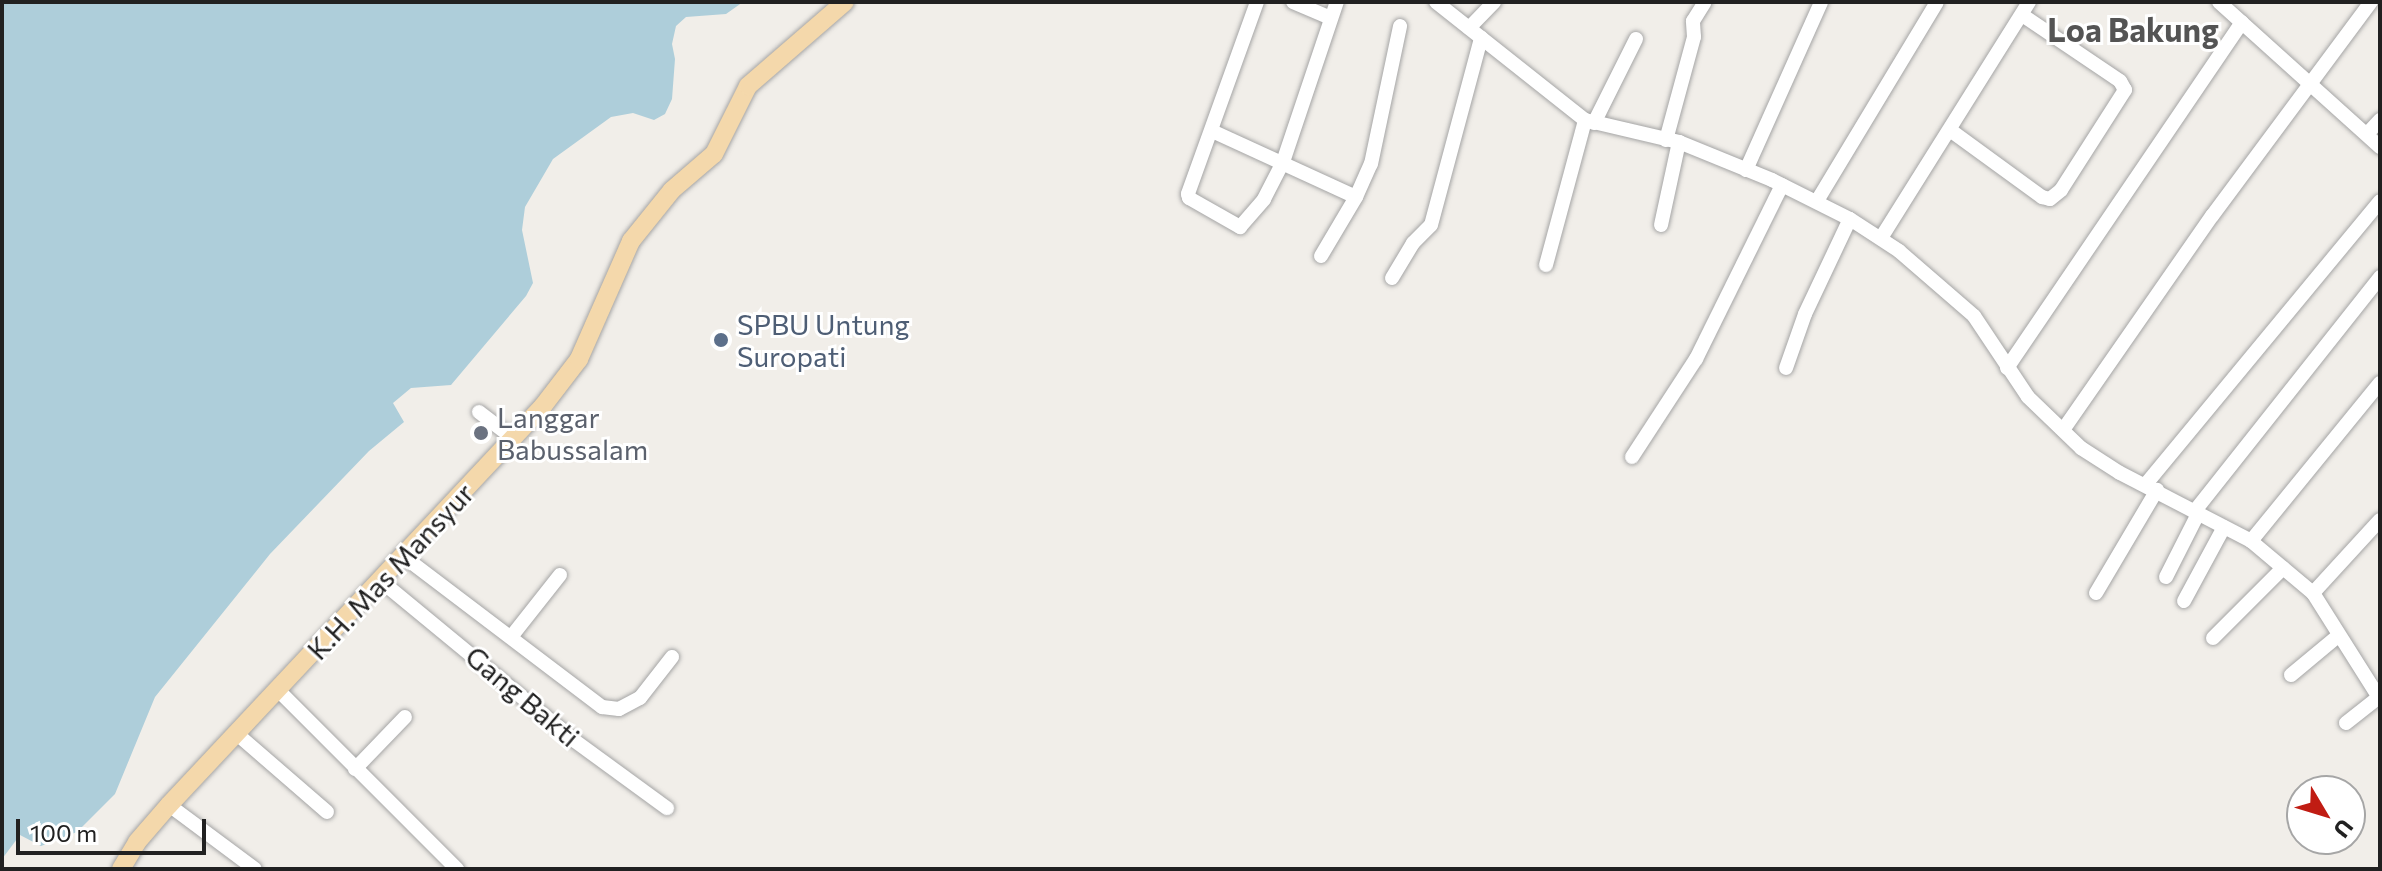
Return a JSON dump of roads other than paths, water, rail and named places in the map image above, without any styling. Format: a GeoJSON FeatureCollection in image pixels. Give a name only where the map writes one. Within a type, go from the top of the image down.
{"type":"FeatureCollection","features":[{"type":"Feature","properties":{"kind":"main road","name":"K.H. Mas Mansyur"},"geometry":{"type":"LineString","coordinates":[[121,869],[137,842],[169,805],[514,439],[579,359],[631,241],[672,190],[714,154],[748,86],[845,2]]}},
{"type":"Feature","properties":{"kind":"street"},"geometry":{"type":"LineString","coordinates":[[1257,2],[1189,198],[1240,227],[1264,199],[1283,162],[1318,63],[1329,17],[1337,2]]}},
{"type":"Feature","properties":{"kind":"street"},"geometry":{"type":"LineString","coordinates":[[1293,2],[1329,17]]}},
{"type":"Feature","properties":{"kind":"street"},"geometry":{"type":"LineString","coordinates":[[1436,2],[1590,122],[1673,141],[1746,170],[1817,201],[1881,238],[1974,316],[2028,397],[2081,448],[2120,473],[2251,541],[2313,593],[2380,698],[2346,723]]}},
{"type":"Feature","properties":{"kind":"street"},"geometry":{"type":"LineString","coordinates":[[1392,278],[1413,243],[1431,225],[1475,33],[1494,2]]}},
{"type":"Feature","properties":{"kind":"street"},"geometry":{"type":"LineString","coordinates":[[1661,225],[1673,141],[1694,37],[1693,21],[1705,2]]}},
{"type":"Feature","properties":{"kind":"street"},"geometry":{"type":"LineString","coordinates":[[1746,170],[1821,2]]}},
{"type":"Feature","properties":{"kind":"street"},"geometry":{"type":"LineString","coordinates":[[1817,201],[1937,2]]}},
{"type":"Feature","properties":{"kind":"street"},"geometry":{"type":"LineString","coordinates":[[2063,430],[2309,82],[2371,2]]}},
{"type":"Feature","properties":{"kind":"street"},"geometry":{"type":"LineString","coordinates":[[2227,4],[2242,22],[2380,147]]}},
{"type":"Feature","properties":{"kind":"street"},"geometry":{"type":"LineString","coordinates":[[1881,238],[2026,9],[2120,81],[2125,90],[2061,190],[2050,199],[2042,197],[1950,130]]}},
{"type":"Feature","properties":{"kind":"street"},"geometry":{"type":"LineString","coordinates":[[2007,368],[2242,22]]}},
{"type":"Feature","properties":{"kind":"street"},"geometry":{"type":"LineString","coordinates":[[1321,256],[1356,197],[1371,164],[1400,26]]}},
{"type":"Feature","properties":{"kind":"street"},"geometry":{"type":"LineString","coordinates":[[1546,265],[1590,122],[1636,39]]}},
{"type":"Feature","properties":{"kind":"street"},"geometry":{"type":"LineString","coordinates":[[2367,134],[2380,120]]}},
{"type":"Feature","properties":{"kind":"street"},"geometry":{"type":"LineString","coordinates":[[1212,131],[1356,197]]}},
{"type":"Feature","properties":{"kind":"street"},"geometry":{"type":"LineString","coordinates":[[1632,457],[1696,359],[1782,185]]}},
{"type":"Feature","properties":{"kind":"street"},"geometry":{"type":"LineString","coordinates":[[2096,593],[2152,487],[2380,201]]}},
{"type":"Feature","properties":{"kind":"street"},"geometry":{"type":"LineString","coordinates":[[1786,368],[1805,314],[1850,219]]}},
{"type":"Feature","properties":{"kind":"street"},"geometry":{"type":"LineString","coordinates":[[2166,577],[2196,513],[2380,277]]}},
{"type":"Feature","properties":{"kind":"street"},"geometry":{"type":"LineString","coordinates":[[2251,541],[2380,383]]}},
{"type":"Feature","properties":{"kind":"street"},"geometry":{"type":"LineString","coordinates":[[479,412],[514,439]]}},
{"type":"Feature","properties":{"kind":"street"},"geometry":{"type":"LineString","coordinates":[[2313,593],[2380,520]]}},
{"type":"Feature","properties":{"kind":"street"},"geometry":{"type":"LineString","coordinates":[[2184,601],[2224,527]]}},
{"type":"Feature","properties":{"kind":"street"},"geometry":{"type":"LineString","coordinates":[[403,556],[602,707],[619,709],[640,698],[672,657]]}},
{"type":"Feature","properties":{"kind":"street"},"geometry":{"type":"LineString","coordinates":[[2213,638],[2283,568]]}},
{"type":"Feature","properties":{"kind":"street"},"geometry":{"type":"LineString","coordinates":[[511,637],[560,575]]}},
{"type":"Feature","properties":{"kind":"street","name":"Gang Bakti"},"geometry":{"type":"LineString","coordinates":[[381,581],[575,741],[667,808]]}},
{"type":"Feature","properties":{"kind":"street"},"geometry":{"type":"LineString","coordinates":[[2291,675],[2339,635]]}},
{"type":"Feature","properties":{"kind":"street"},"geometry":{"type":"LineString","coordinates":[[279,691],[457,869]]}},
{"type":"Feature","properties":{"kind":"street"},"geometry":{"type":"LineString","coordinates":[[355,769],[405,717]]}},
{"type":"Feature","properties":{"kind":"street"},"geometry":{"type":"LineString","coordinates":[[237,734],[327,812]]}},
{"type":"Feature","properties":{"kind":"street"},"geometry":{"type":"LineString","coordinates":[[169,805],[255,869]]}},
{"type":"Feature","properties":{"kind":"water"},"geometry":{"type":"Polygon","coordinates":[[[2,2],[743,2],[726,14],[686,17],[676,26],[672,44],[675,59],[672,99],[665,114],[654,120],[633,113],[611,117],[553,159],[525,207],[522,230],[533,283],[526,296],[451,385],[411,388],[393,403],[404,422],[369,451],[270,554],[155,697],[115,794],[77,832],[41,846],[20,835],[2,859],[2,2]]]}},
{"type":"Feature","properties":{"kind":"place","name":"SPBU Untung Suropati"},"geometry":{"type":"Point","coordinates":[721,340]}},
{"type":"Feature","properties":{"kind":"place","name":"Langgar Babussalam"},"geometry":{"type":"Point","coordinates":[481,433]}},
{"type":"Feature","properties":{"kind":"district","name":"Loa Bakung"},"geometry":{"type":"Point","coordinates":[2133,29]}}]}
